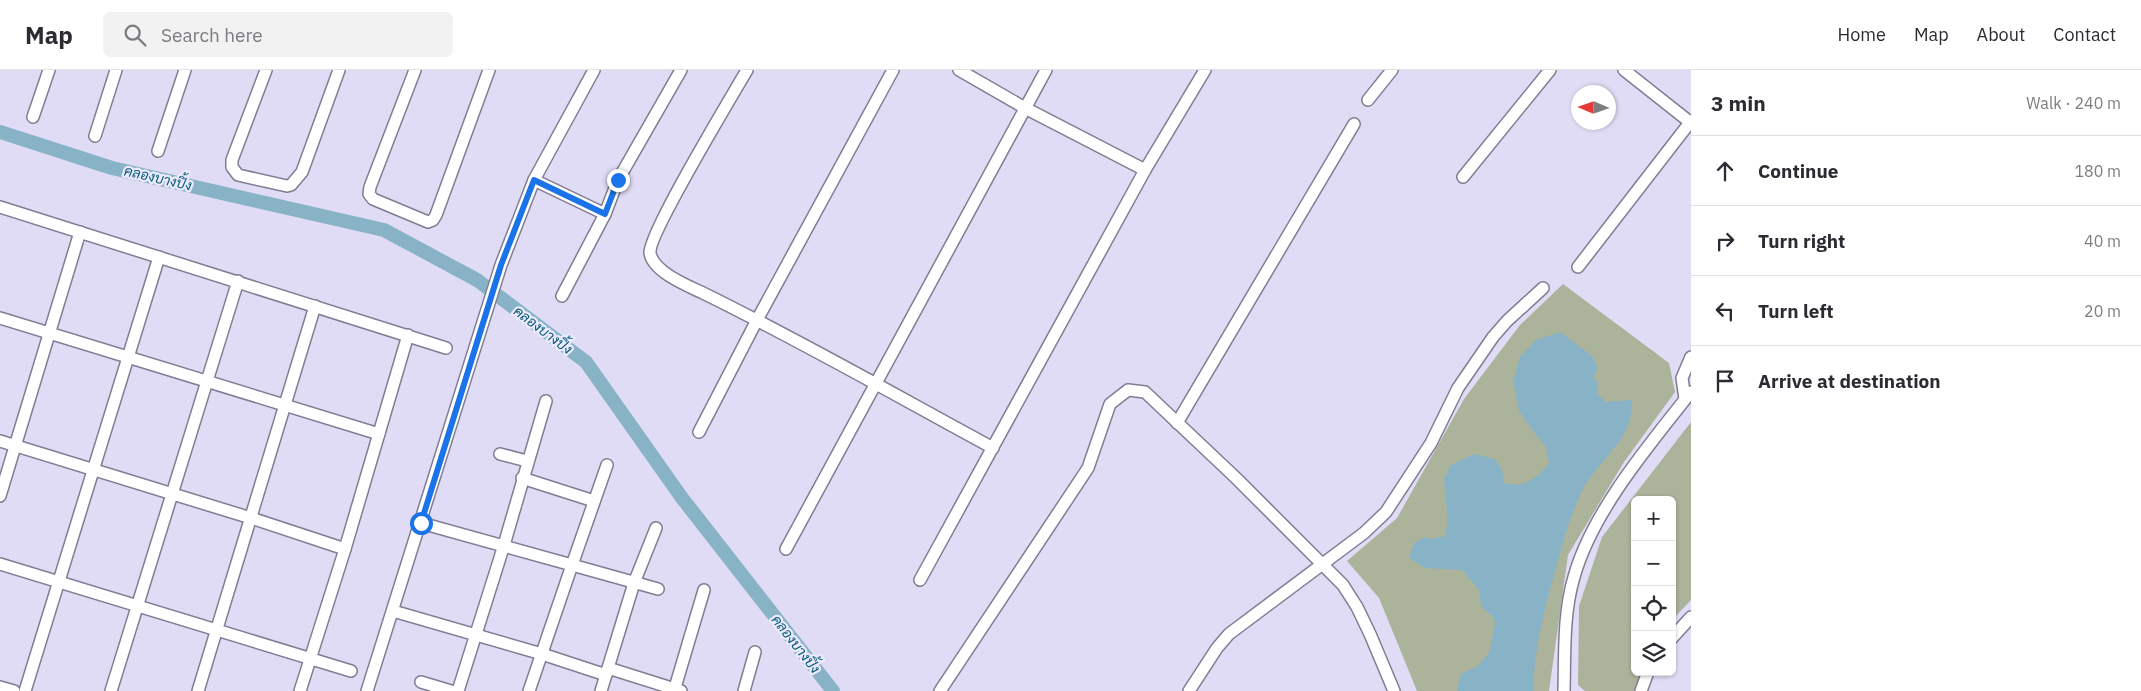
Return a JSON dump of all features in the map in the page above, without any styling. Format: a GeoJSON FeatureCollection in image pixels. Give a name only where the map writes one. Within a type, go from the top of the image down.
{"type":"FeatureCollection","features":[{"type":"Feature","properties":{"kind":"street"},"geometry":{"type":"LineString","coordinates":[[33,117],[49,70]]}},
{"type":"Feature","properties":{"kind":"street"},"geometry":{"type":"LineString","coordinates":[[95,136],[116,70]]}},
{"type":"Feature","properties":{"kind":"street"},"geometry":{"type":"LineString","coordinates":[[158,152],[185,70]]}},
{"type":"Feature","properties":{"kind":"street"},"geometry":{"type":"LineString","coordinates":[[266,70],[232,160],[232,167],[238,175],[287,186],[291,185],[302,172],[339,70]]}},
{"type":"Feature","properties":{"kind":"street"},"geometry":{"type":"LineString","coordinates":[[415,70],[369,194],[373,199],[428,222],[433,220],[436,214],[489,70]]}},
{"type":"Feature","properties":{"kind":"street"},"geometry":{"type":"LineString","coordinates":[[367,691],[501,265],[534,180],[594,70]]}},
{"type":"Feature","properties":{"kind":"street"},"geometry":{"type":"LineString","coordinates":[[562,296],[605,214],[618,180],[681,70]]}},
{"type":"Feature","properties":{"kind":"street"},"geometry":{"type":"LineString","coordinates":[[747,70],[663,218],[652,243],[650,254],[657,266],[672,278],[757,320],[993,448]]}},
{"type":"Feature","properties":{"kind":"street"},"geometry":{"type":"LineString","coordinates":[[699,432],[757,320],[893,70]]}},
{"type":"Feature","properties":{"kind":"street"},"geometry":{"type":"LineString","coordinates":[[959,70],[1025,108],[1145,170]]}},
{"type":"Feature","properties":{"kind":"street"},"geometry":{"type":"LineString","coordinates":[[786,549],[1046,70]]}},
{"type":"Feature","properties":{"kind":"street"},"geometry":{"type":"LineString","coordinates":[[920,580],[1145,170],[1205,70]]}},
{"type":"Feature","properties":{"kind":"street"},"geometry":{"type":"LineString","coordinates":[[1368,100],[1392,70]]}},
{"type":"Feature","properties":{"kind":"street"},"geometry":{"type":"LineString","coordinates":[[1463,177],[1550,70]]}},
{"type":"Feature","properties":{"kind":"street"},"geometry":{"type":"LineString","coordinates":[[1578,267],[1691,122],[1624,70]]}},
{"type":"Feature","properties":{"kind":"street"},"geometry":{"type":"LineString","coordinates":[[1177,423],[1354,124]]}},
{"type":"Feature","properties":{"kind":"street"},"geometry":{"type":"LineString","coordinates":[[534,180],[605,214]]}},
{"type":"Feature","properties":{"kind":"street"},"geometry":{"type":"LineString","coordinates":[[0,207],[446,348]]}},
{"type":"Feature","properties":{"kind":"street"},"geometry":{"type":"LineString","coordinates":[[0,496],[80,232]]}},
{"type":"Feature","properties":{"kind":"street"},"geometry":{"type":"LineString","coordinates":[[25,691],[159,257]]}},
{"type":"Feature","properties":{"kind":"street"},"geometry":{"type":"LineString","coordinates":[[111,691],[238,281]]}},
{"type":"Feature","properties":{"kind":"street"},"geometry":{"type":"LineString","coordinates":[[1189,691],[1217,648],[1229,634],[1364,533],[1386,512],[1431,443],[1458,388],[1493,337],[1507,321],[1543,288]]}},
{"type":"Feature","properties":{"kind":"street"},"geometry":{"type":"LineString","coordinates":[[198,691],[315,306]]}},
{"type":"Feature","properties":{"kind":"street"},"geometry":{"type":"LineString","coordinates":[[0,318],[378,434]]}},
{"type":"Feature","properties":{"kind":"street"},"geometry":{"type":"LineString","coordinates":[[300,691],[345,549],[408,335]]}},
{"type":"Feature","properties":{"kind":"street"},"geometry":{"type":"LineString","coordinates":[[1564,691],[1566,625],[1574,578],[1588,541],[1608,502],[1688,395],[1682,378],[1691,357]]}},
{"type":"Feature","properties":{"kind":"street"},"geometry":{"type":"LineString","coordinates":[[940,691],[1088,468],[1110,404],[1128,390],[1145,392],[1323,563],[1343,585],[1357,607],[1394,691]]}},
{"type":"Feature","properties":{"kind":"street"},"geometry":{"type":"LineString","coordinates":[[458,691],[474,635],[504,545],[546,401]]}},
{"type":"Feature","properties":{"kind":"street"},"geometry":{"type":"LineString","coordinates":[[0,442],[251,518],[345,549]]}},
{"type":"Feature","properties":{"kind":"street"},"geometry":{"type":"LineString","coordinates":[[500,454],[527,461]]}},
{"type":"Feature","properties":{"kind":"street"},"geometry":{"type":"LineString","coordinates":[[530,691],[607,465]]}},
{"type":"Feature","properties":{"kind":"street"},"geometry":{"type":"LineString","coordinates":[[522,478],[594,501]]}},
{"type":"Feature","properties":{"kind":"street"},"geometry":{"type":"LineString","coordinates":[[421,523],[658,589]]}},
{"type":"Feature","properties":{"kind":"street"},"geometry":{"type":"LineString","coordinates":[[600,691],[634,583],[656,528]]}},
{"type":"Feature","properties":{"kind":"street"},"geometry":{"type":"LineString","coordinates":[[0,564],[350,671]]}},
{"type":"Feature","properties":{"kind":"street"},"geometry":{"type":"LineString","coordinates":[[393,611],[677,690],[704,590]]}},
{"type":"Feature","properties":{"kind":"street"},"geometry":{"type":"LineString","coordinates":[[1676,634],[1691,617]]}},
{"type":"Feature","properties":{"kind":"street"},"geometry":{"type":"LineString","coordinates":[[744,691],[755,652]]}},
{"type":"Feature","properties":{"kind":"street"},"geometry":{"type":"LineString","coordinates":[[1641,691],[1647,676]]}},
{"type":"Feature","properties":{"kind":"street"},"geometry":{"type":"LineString","coordinates":[[421,682],[451,691]]}},
{"type":"Feature","properties":{"kind":"street"},"geometry":{"type":"LineString","coordinates":[[0,687],[14,691]]}},
{"type":"Feature","properties":{"kind":"green space"},"geometry":{"type":"Polygon","coordinates":[[[1563,284],[1669,363],[1675,392],[1624,462],[1568,555],[1549,691],[1417,691],[1379,598],[1347,561],[1397,518],[1464,399],[1520,325],[1563,284]]]}},
{"type":"Feature","properties":{"kind":"green space"},"geometry":{"type":"Polygon","coordinates":[[[1691,422],[1691,600],[1676,616],[1676,496],[1634,496],[1691,422]]]}},
{"type":"Feature","properties":{"kind":"green space"},"geometry":{"type":"Polygon","coordinates":[[[1631,500],[1631,676],[1643,676],[1637,691],[1585,691],[1578,685],[1579,606],[1602,537],[1631,500]]]}},
{"type":"Feature","properties":{"kind":"water"},"geometry":{"type":"Polygon","coordinates":[[[1560,332],[1592,356],[1598,368],[1593,378],[1598,382],[1597,393],[1606,402],[1632,400],[1631,414],[1621,439],[1587,483],[1572,513],[1543,615],[1535,660],[1533,691],[1457,691],[1461,674],[1478,666],[1489,653],[1495,624],[1494,618],[1481,606],[1479,590],[1462,570],[1425,568],[1409,558],[1414,543],[1425,537],[1432,539],[1445,536],[1448,522],[1444,479],[1451,465],[1474,454],[1495,459],[1502,470],[1504,483],[1518,485],[1535,478],[1549,463],[1546,447],[1519,411],[1513,381],[1520,357],[1536,340],[1560,332]]]}},
{"type":"Feature","properties":{"kind":"waterway","name":"คลองบางปิ้ง"},"geometry":{"type":"LineString","coordinates":[[0,132],[112,168],[384,230],[477,280],[586,362],[682,498],[833,691]]}},
{"type":"Feature","properties":{"kind":"route"},"geometry":{"type":"LineString","coordinates":[[421,523],[486,310],[501,265],[534,180],[605,214],[618,180]]}}]}
